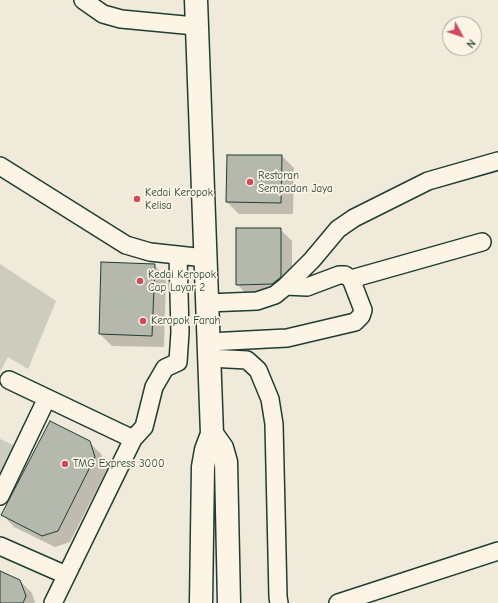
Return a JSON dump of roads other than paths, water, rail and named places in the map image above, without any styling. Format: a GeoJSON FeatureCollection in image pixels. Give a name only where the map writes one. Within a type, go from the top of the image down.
{"type":"FeatureCollection","features":[{"type":"Feature","properties":{"kind":"highway"},"geometry":{"type":"LineString","coordinates":[[196,0],[195,26],[212,434],[206,450],[203,467],[201,603]]}},
{"type":"Feature","properties":{"kind":"highway"},"geometry":{"type":"LineString","coordinates":[[212,434],[222,448],[226,462],[228,603]]}},
{"type":"Feature","properties":{"kind":"street"},"geometry":{"type":"LineString","coordinates":[[83,0],[103,14],[121,19],[195,26]]}},
{"type":"Feature","properties":{"kind":"street"},"geometry":{"type":"LineString","coordinates":[[207,303],[257,301],[275,295],[286,286],[338,229],[354,218],[428,181],[498,161]]}},
{"type":"Feature","properties":{"kind":"street"},"geometry":{"type":"LineString","coordinates":[[0,166],[126,245],[150,252],[205,258]]}},
{"type":"Feature","properties":{"kind":"street"},"geometry":{"type":"LineString","coordinates":[[351,279],[482,242]]}},
{"type":"Feature","properties":{"kind":"street"},"geometry":{"type":"LineString","coordinates":[[53,603],[134,439],[144,427],[154,387],[165,368],[178,362],[180,332],[178,256]]}},
{"type":"Feature","properties":{"kind":"street"},"geometry":{"type":"LineString","coordinates":[[209,350],[287,338],[355,322],[361,316],[363,310],[351,279],[345,275],[307,286],[286,286]]}},
{"type":"Feature","properties":{"kind":"street"},"geometry":{"type":"LineString","coordinates":[[209,350],[247,360],[258,370],[270,399],[274,424],[279,603]]}},
{"type":"Feature","properties":{"kind":"street"},"geometry":{"type":"LineString","coordinates":[[9,380],[134,439]]}},
{"type":"Feature","properties":{"kind":"street"},"geometry":{"type":"LineString","coordinates":[[0,496],[47,398]]}},
{"type":"Feature","properties":{"kind":"street"},"geometry":{"type":"LineString","coordinates":[[0,546],[66,575]]}},
{"type":"Feature","properties":{"kind":"street"},"geometry":{"type":"LineString","coordinates":[[338,603],[498,551]]}},
{"type":"Feature","properties":{"kind":"place","name":"Restoran Sempadan Jaya"},"geometry":{"type":"Point","coordinates":[250,182]}},
{"type":"Feature","properties":{"kind":"place","name":"Kedai Keropok Kelisa"},"geometry":{"type":"Point","coordinates":[137,199]}},
{"type":"Feature","properties":{"kind":"place","name":"Kedai Keropok Cap Layar 2"},"geometry":{"type":"Point","coordinates":[140,281]}},
{"type":"Feature","properties":{"kind":"place","name":"Keropok Farah"},"geometry":{"type":"Point","coordinates":[143,321]}},
{"type":"Feature","properties":{"kind":"place","name":"TMG Express 3000"},"geometry":{"type":"Point","coordinates":[65,464]}}]}
